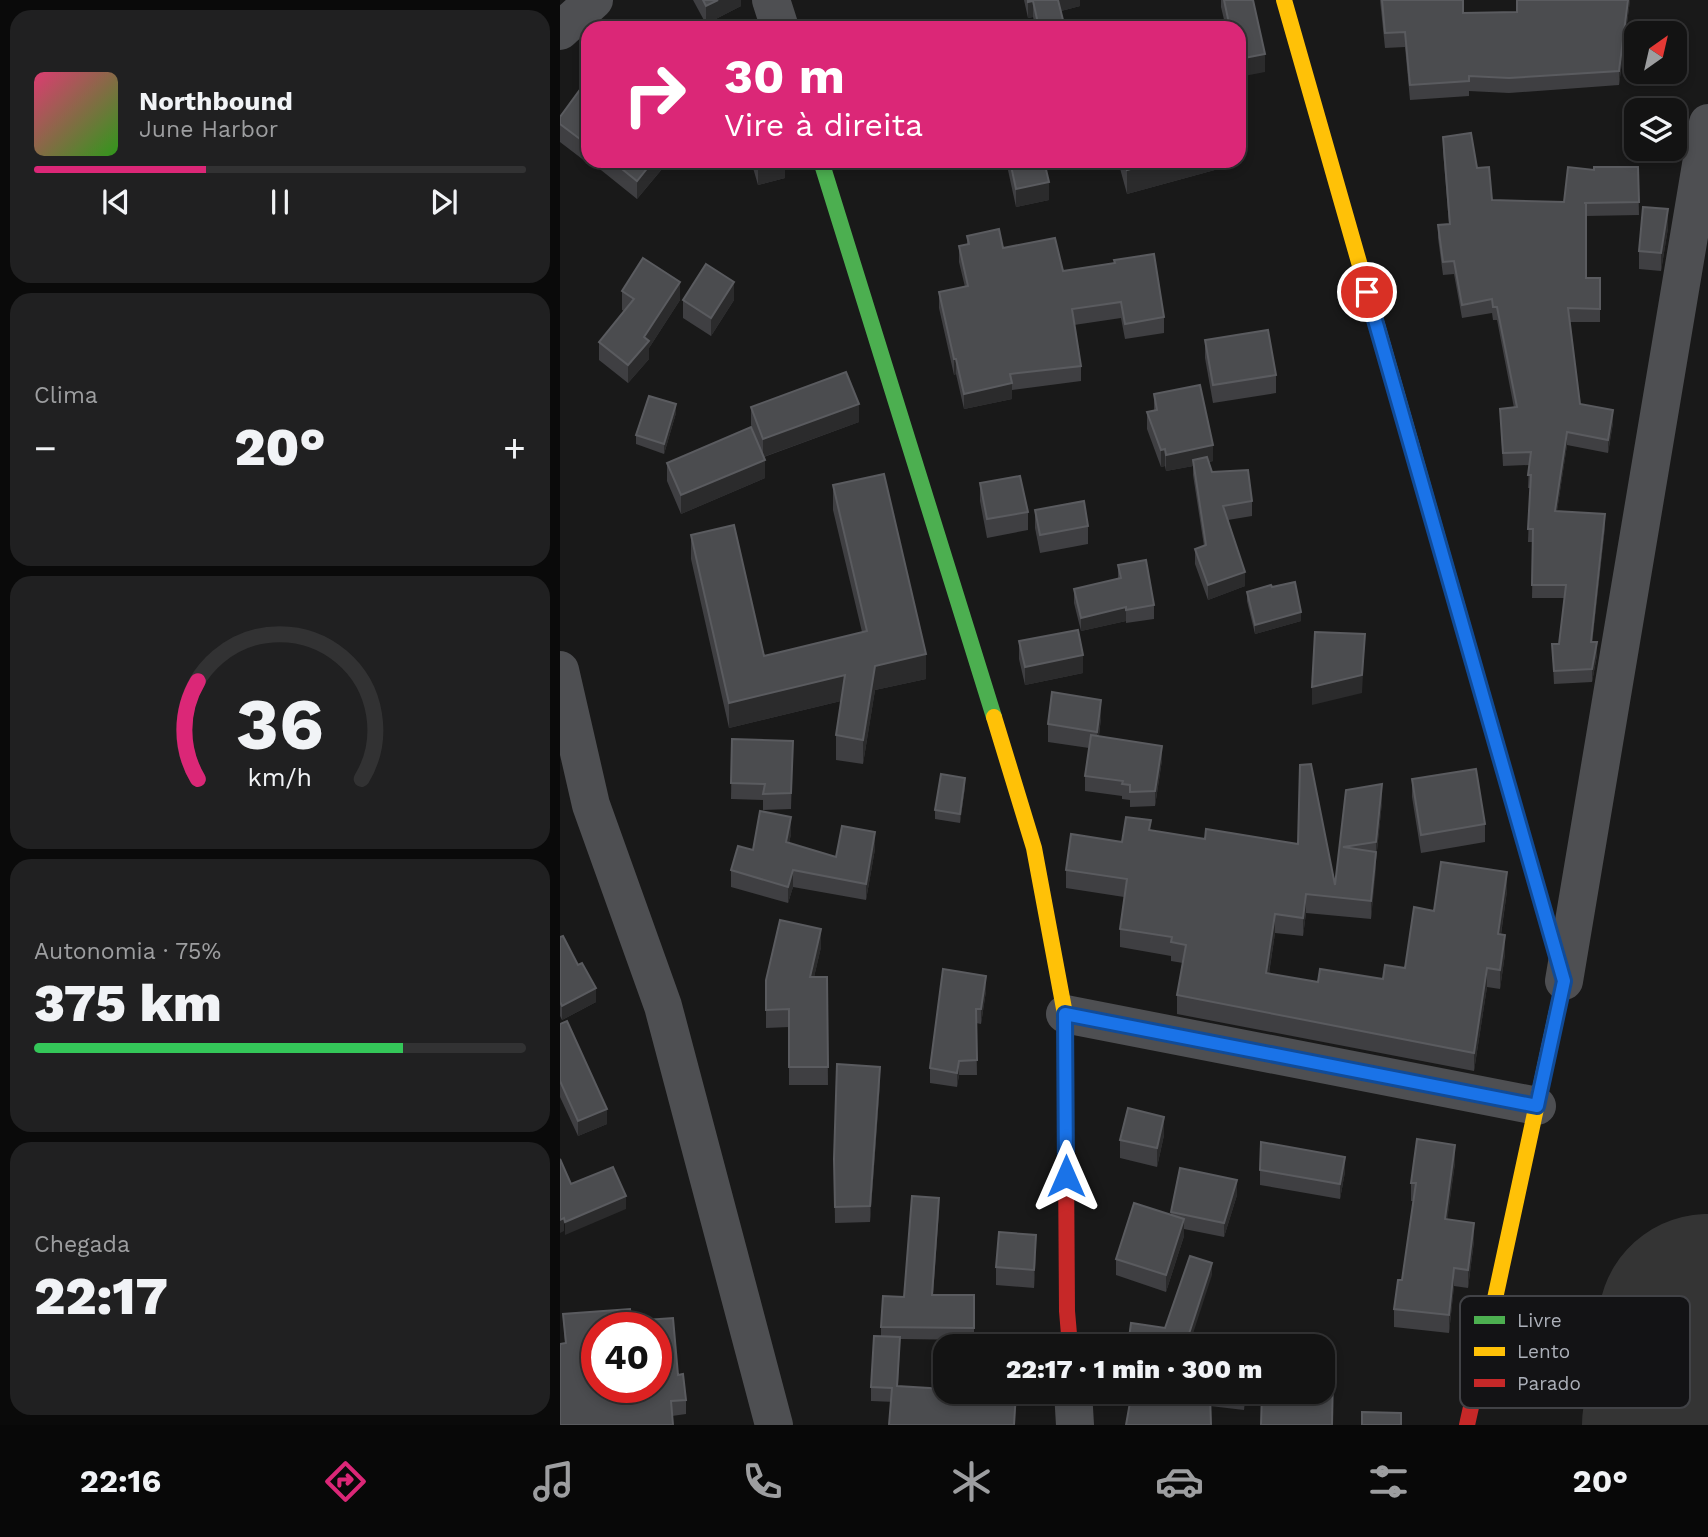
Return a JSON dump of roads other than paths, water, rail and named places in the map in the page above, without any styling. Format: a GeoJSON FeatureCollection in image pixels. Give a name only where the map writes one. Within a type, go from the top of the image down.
{"type":"FeatureCollection","features":[{"type":"Feature","properties":{"kind":"street"},"geometry":{"type":"LineString","coordinates":[[560,31],[594,0]]}},
{"type":"Feature","properties":{"kind":"street"},"geometry":{"type":"LineString","coordinates":[[771,0],[777,21]]}},
{"type":"Feature","properties":{"kind":"street"},"geometry":{"type":"LineString","coordinates":[[1284,0],[1564,981]]}},
{"type":"Feature","properties":{"kind":"street"},"geometry":{"type":"LineString","coordinates":[[1495,1296],[1564,981],[1708,123]]}},
{"type":"Feature","properties":{"kind":"street"},"geometry":{"type":"LineString","coordinates":[[823,168],[1034,848],[1065,1014],[1069,1334]]}},
{"type":"Feature","properties":{"kind":"street"},"geometry":{"type":"LineString","coordinates":[[560,670],[591,805],[663,1006],[774,1425]]}},
{"type":"Feature","properties":{"kind":"street"},"geometry":{"type":"LineString","coordinates":[[1065,1014],[1537,1106]]}},
{"type":"Feature","properties":{"kind":"street"},"geometry":{"type":"LineString","coordinates":[[1074,1404],[1075,1425]]}}]}
